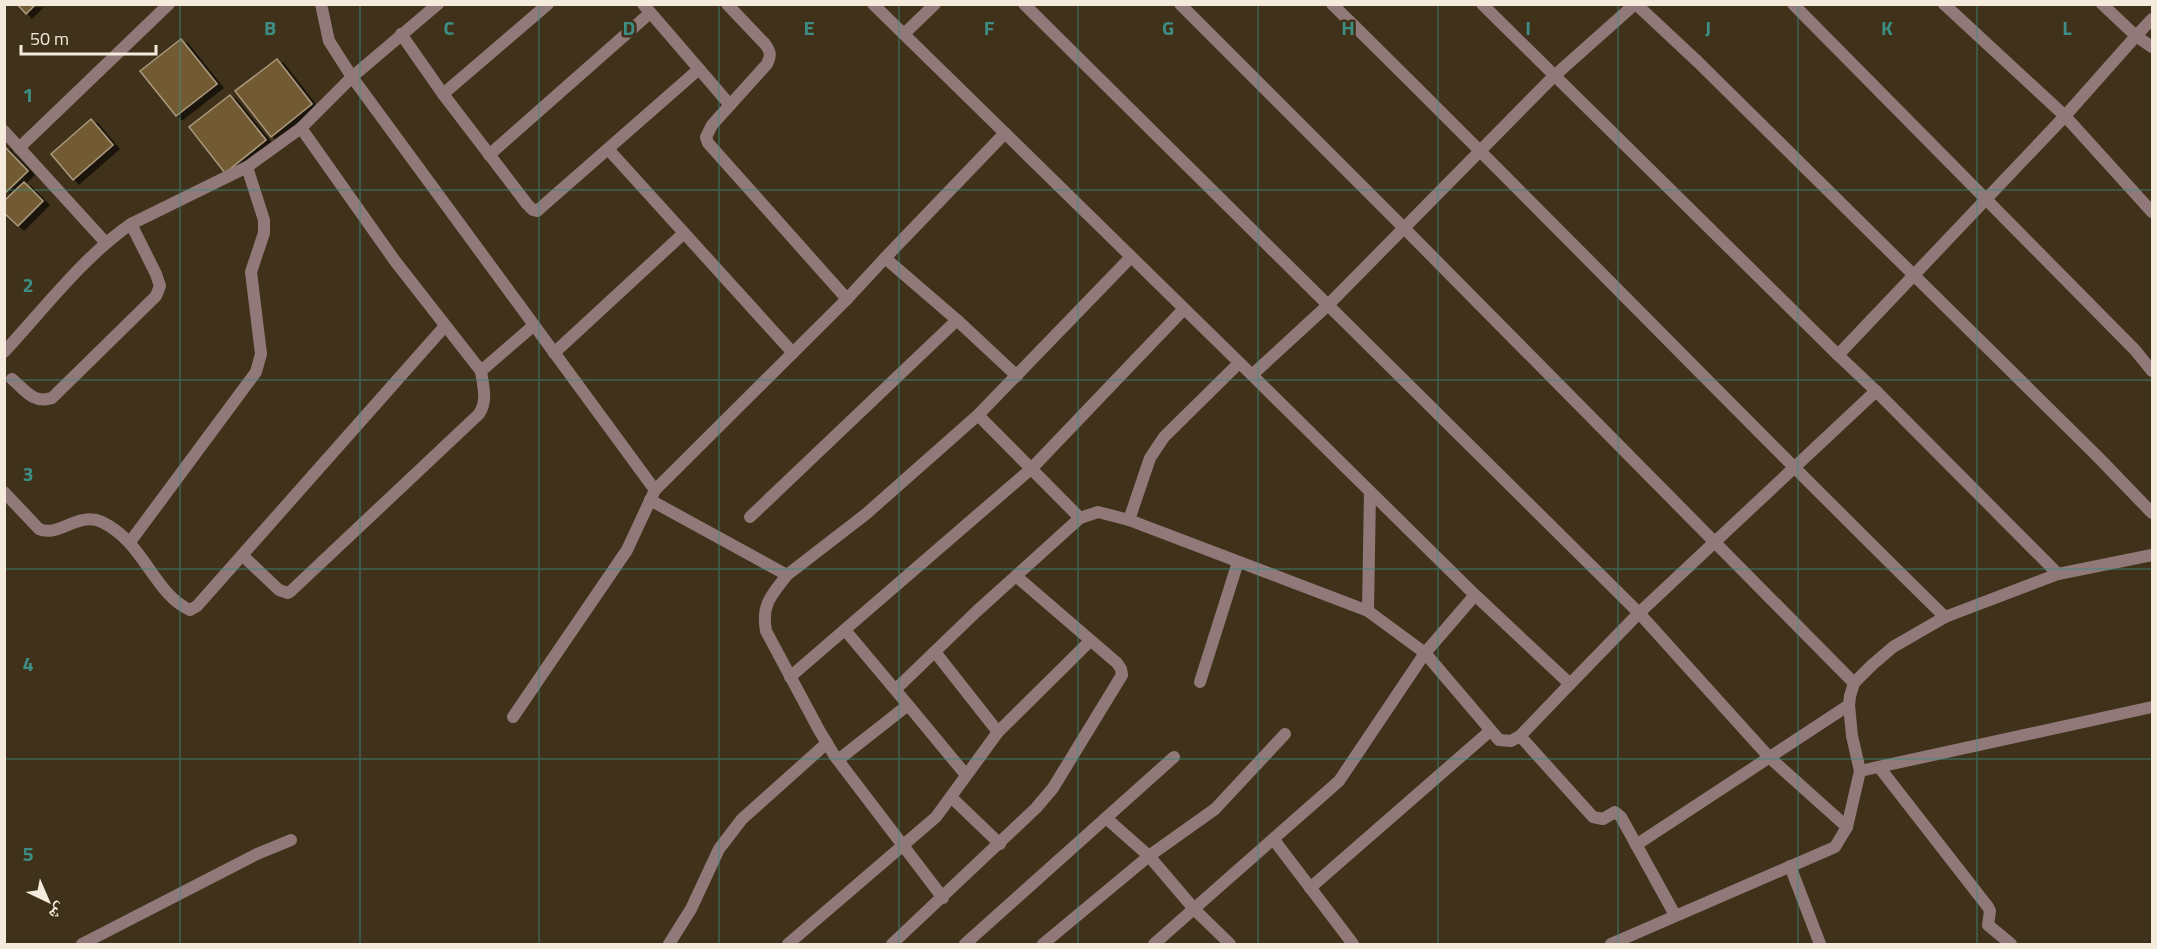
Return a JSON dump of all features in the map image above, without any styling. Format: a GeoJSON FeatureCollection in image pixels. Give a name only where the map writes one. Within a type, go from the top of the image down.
{"type":"FeatureCollection","features":[{"type":"Feature","properties":{"kind":"street"},"geometry":{"type":"LineString","coordinates":[[19,148],[169,4]]}},
{"type":"Feature","properties":{"kind":"street"},"geometry":{"type":"LineString","coordinates":[[321,4],[328,41],[352,77],[554,353],[652,495],[787,575]]}},
{"type":"Feature","properties":{"kind":"street"},"geometry":{"type":"LineString","coordinates":[[4,352],[106,243],[131,224],[247,167],[301,128],[352,77],[438,4]]}},
{"type":"Feature","properties":{"kind":"street"},"geometry":{"type":"LineString","coordinates":[[443,94],[548,4]]}},
{"type":"Feature","properties":{"kind":"street"},"geometry":{"type":"LineString","coordinates":[[728,4],[771,51],[771,56],[767,64],[708,131],[706,137],[708,144],[847,299]]}},
{"type":"Feature","properties":{"kind":"street"},"geometry":{"type":"LineString","coordinates":[[873,4],[1475,595],[1570,684]]}},
{"type":"Feature","properties":{"kind":"street"},"geometry":{"type":"LineString","coordinates":[[904,34],[935,4]]}},
{"type":"Feature","properties":{"kind":"street"},"geometry":{"type":"LineString","coordinates":[[1024,4],[1639,614],[1769,757],[1847,827]]}},
{"type":"Feature","properties":{"kind":"street"},"geometry":{"type":"LineString","coordinates":[[1180,4],[1854,683]]}},
{"type":"Feature","properties":{"kind":"street"},"geometry":{"type":"LineString","coordinates":[[1332,4],[1481,150],[1794,469],[1945,617]]}},
{"type":"Feature","properties":{"kind":"street"},"geometry":{"type":"LineString","coordinates":[[1482,4],[1553,77],[1876,391],[2058,574]]}},
{"type":"Feature","properties":{"kind":"street"},"geometry":{"type":"LineString","coordinates":[[1252,375],[1327,306],[1553,77],[1635,4],[1698,62],[2152,513]]}},
{"type":"Feature","properties":{"kind":"street"},"geometry":{"type":"LineString","coordinates":[[1793,4],[2135,350],[2152,371]]}},
{"type":"Feature","properties":{"kind":"street"},"geometry":{"type":"LineString","coordinates":[[1944,4],[2065,116],[2152,212]]}},
{"type":"Feature","properties":{"kind":"street"},"geometry":{"type":"LineString","coordinates":[[2103,4],[2136,36],[2152,46]]}},
{"type":"Feature","properties":{"kind":"street"},"geometry":{"type":"LineString","coordinates":[[489,155],[646,9],[730,105]]}},
{"type":"Feature","properties":{"kind":"street"},"geometry":{"type":"LineString","coordinates":[[1838,355],[2065,116],[2152,19]]}},
{"type":"Feature","properties":{"kind":"street"},"geometry":{"type":"LineString","coordinates":[[401,34],[489,155],[527,204],[537,211],[699,69]]}},
{"type":"Feature","properties":{"kind":"street"},"geometry":{"type":"LineString","coordinates":[[243,555],[279,590],[288,593],[479,414],[485,398],[481,371],[395,261],[301,128]]}},
{"type":"Feature","properties":{"kind":"street"},"geometry":{"type":"LineString","coordinates":[[4,132],[106,243]]}},
{"type":"Feature","properties":{"kind":"street"},"geometry":{"type":"LineString","coordinates":[[513,717],[627,550],[652,495],[847,299],[1005,133]]}},
{"type":"Feature","properties":{"kind":"street"},"geometry":{"type":"LineString","coordinates":[[608,149],[793,353]]}},
{"type":"Feature","properties":{"kind":"street"},"geometry":{"type":"LineString","coordinates":[[130,542],[256,372],[261,354],[251,272],[264,233],[264,220],[247,167]]}},
{"type":"Feature","properties":{"kind":"street"},"geometry":{"type":"LineString","coordinates":[[7,379],[34,398],[42,401],[52,398],[156,296],[160,286],[156,274],[131,224]]}},
{"type":"Feature","properties":{"kind":"street"},"geometry":{"type":"LineString","coordinates":[[554,353],[684,233]]}},
{"type":"Feature","properties":{"kind":"street"},"geometry":{"type":"LineString","coordinates":[[943,898],[827,744],[766,631],[764,617],[766,604],[787,575],[866,514],[978,415],[1131,257]]}},
{"type":"Feature","properties":{"kind":"street"},"geometry":{"type":"LineString","coordinates":[[885,258],[1017,376]]}},
{"type":"Feature","properties":{"kind":"street"},"geometry":{"type":"LineString","coordinates":[[790,677],[1032,468],[1184,309]]}},
{"type":"Feature","properties":{"kind":"street"},"geometry":{"type":"LineString","coordinates":[[750,516],[957,320]]}},
{"type":"Feature","properties":{"kind":"street"},"geometry":{"type":"LineString","coordinates":[[4,492],[39,529],[45,532],[78,520],[89,519],[101,522],[130,542],[174,602],[190,610],[197,606],[243,555],[445,326]]}},
{"type":"Feature","properties":{"kind":"street"},"geometry":{"type":"LineString","coordinates":[[481,371],[533,326]]}},
{"type":"Feature","properties":{"kind":"street"},"geometry":{"type":"LineString","coordinates":[[1129,520],[1150,458],[1164,437],[1239,363]]}},
{"type":"Feature","properties":{"kind":"street"},"geometry":{"type":"LineString","coordinates":[[896,689],[1080,518],[1098,512],[1129,520],[1368,611],[1425,653],[1490,731],[1499,740],[1506,742],[1520,736],[1639,614],[1876,391]]}},
{"type":"Feature","properties":{"kind":"street"},"geometry":{"type":"LineString","coordinates":[[978,415],[1080,518]]}},
{"type":"Feature","properties":{"kind":"street"},"geometry":{"type":"LineString","coordinates":[[1368,611],[1370,492]]}},
{"type":"Feature","properties":{"kind":"street"},"geometry":{"type":"LineString","coordinates":[[1611,945],[1626,941],[1675,915],[1835,847],[1847,827],[1860,771],[1852,736],[1849,705],[1854,683],[1893,647],[1945,617],[2058,574],[2152,557]]}},
{"type":"Feature","properties":{"kind":"street"},"geometry":{"type":"LineString","coordinates":[[1200,682],[1238,562]]}},
{"type":"Feature","properties":{"kind":"street"},"geometry":{"type":"LineString","coordinates":[[892,945],[1036,808],[1053,788],[1122,675],[1117,663],[1016,576]]}},
{"type":"Feature","properties":{"kind":"street"},"geometry":{"type":"LineString","coordinates":[[1154,945],[1339,781],[1425,653],[1475,595]]}},
{"type":"Feature","properties":{"kind":"street"},"geometry":{"type":"LineString","coordinates":[[845,630],[966,775]]}},
{"type":"Feature","properties":{"kind":"street"},"geometry":{"type":"LineString","coordinates":[[788,945],[902,844],[936,817],[998,732],[1090,641]]}},
{"type":"Feature","properties":{"kind":"street"},"geometry":{"type":"LineString","coordinates":[[934,652],[998,732]]}},
{"type":"Feature","properties":{"kind":"street"},"geometry":{"type":"LineString","coordinates":[[838,760],[908,705]]}},
{"type":"Feature","properties":{"kind":"street"},"geometry":{"type":"LineString","coordinates":[[1636,845],[1849,705]]}},
{"type":"Feature","properties":{"kind":"street"},"geometry":{"type":"LineString","coordinates":[[1860,771],[2152,707]]}},
{"type":"Feature","properties":{"kind":"street"},"geometry":{"type":"LineString","coordinates":[[1310,888],[1490,731]]}},
{"type":"Feature","properties":{"kind":"street"},"geometry":{"type":"LineString","coordinates":[[1047,943],[1149,856],[1215,809],[1285,734]]}},
{"type":"Feature","properties":{"kind":"street"},"geometry":{"type":"LineString","coordinates":[[1520,736],[1593,817],[1598,820],[1612,813],[1618,814],[1675,915]]}},
{"type":"Feature","properties":{"kind":"street"},"geometry":{"type":"LineString","coordinates":[[669,945],[692,909],[719,849],[742,819],[827,744]]}},
{"type":"Feature","properties":{"kind":"street"},"geometry":{"type":"LineString","coordinates":[[965,945],[1174,757]]}},
{"type":"Feature","properties":{"kind":"street"},"geometry":{"type":"LineString","coordinates":[[1879,767],[1988,907],[1990,928],[2011,945]]}},
{"type":"Feature","properties":{"kind":"street"},"geometry":{"type":"LineString","coordinates":[[951,797],[1000,844]]}},
{"type":"Feature","properties":{"kind":"street"},"geometry":{"type":"LineString","coordinates":[[1106,818],[1149,856],[1195,910],[1230,945]]}},
{"type":"Feature","properties":{"kind":"street"},"geometry":{"type":"LineString","coordinates":[[82,945],[102,940],[257,854],[291,840]]}},
{"type":"Feature","properties":{"kind":"street"},"geometry":{"type":"LineString","coordinates":[[1274,840],[1352,944]]}},
{"type":"Feature","properties":{"kind":"street"},"geometry":{"type":"LineString","coordinates":[[1790,866],[1820,945]]}},
{"type":"Feature","properties":{"kind":"building"},"geometry":{"type":"Polygon","coordinates":[[[17,4],[36,4],[26,14],[17,4]]]}},
{"type":"Feature","properties":{"kind":"building"},"geometry":{"type":"Polygon","coordinates":[[[181,39],[217,84],[176,116],[140,71],[181,39]]]}},
{"type":"Feature","properties":{"kind":"building"},"geometry":{"type":"Polygon","coordinates":[[[277,59],[312,104],[271,137],[235,91],[277,59]]]}},
{"type":"Feature","properties":{"kind":"building"},"geometry":{"type":"Polygon","coordinates":[[[230,95],[266,140],[225,173],[189,127],[230,95]]]}},
{"type":"Feature","properties":{"kind":"building"},"geometry":{"type":"Polygon","coordinates":[[[91,119],[113,145],[73,180],[51,154],[91,119]]]}},
{"type":"Feature","properties":{"kind":"building"},"geometry":{"type":"Polygon","coordinates":[[[4,146],[28,171],[4,194],[4,146]]]}},
{"type":"Feature","properties":{"kind":"building"},"geometry":{"type":"Polygon","coordinates":[[[24,182],[43,201],[18,226],[4,213],[4,201],[24,182]]]}}]}
